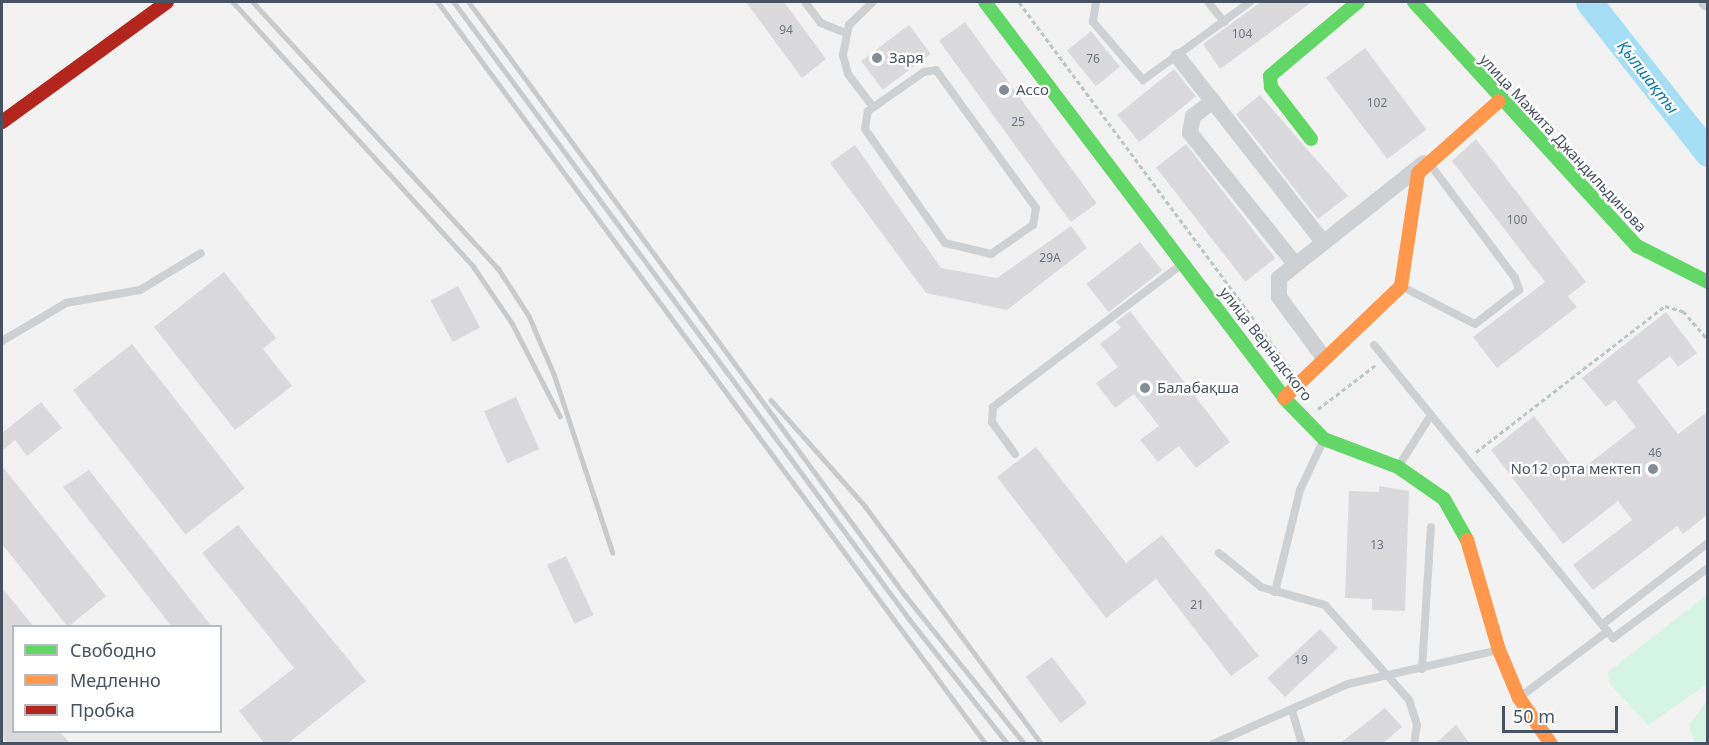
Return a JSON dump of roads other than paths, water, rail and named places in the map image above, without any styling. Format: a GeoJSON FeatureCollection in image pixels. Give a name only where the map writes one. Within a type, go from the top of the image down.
{"type":"FeatureCollection","features":[{"type":"Feature","properties":{"kind":"street"},"geometry":{"type":"LineString","coordinates":[[2,104],[142,2]]}},
{"type":"Feature","properties":{"kind":"street"},"geometry":{"type":"LineString","coordinates":[[2,122],[167,2]]}},
{"type":"Feature","properties":{"kind":"street"},"geometry":{"type":"LineString","coordinates":[[1311,139],[1271,87],[1270,76],[1358,2]]}},
{"type":"Feature","properties":{"kind":"street","name":"улица Мажита Джандильдинова"},"geometry":{"type":"LineString","coordinates":[[1414,2],[1499,101],[1637,246],[1707,282]]}},
{"type":"Feature","properties":{"kind":"street","name":"улица Вернадского"},"geometry":{"type":"LineString","coordinates":[[992,6],[1284,398],[1324,439],[1398,467],[1444,500],[1465,535],[1499,650],[1520,698],[1551,744]]}},
{"type":"Feature","properties":{"kind":"street"},"geometry":{"type":"LineString","coordinates":[[1179,57],[1323,242]]}},
{"type":"Feature","properties":{"kind":"street"},"geometry":{"type":"LineString","coordinates":[[1213,101],[1194,116],[1190,133],[1295,264]]}},
{"type":"Feature","properties":{"kind":"street"},"geometry":{"type":"LineString","coordinates":[[1324,358],[1276,290],[1279,278],[1499,101]]}},
{"type":"Feature","properties":{"kind":"street"},"geometry":{"type":"LineString","coordinates":[[1284,398],[1401,286],[1413,187],[1427,160]]}},
{"type":"Feature","properties":{"kind":"lane"},"geometry":{"type":"LineString","coordinates":[[805,2],[821,23],[846,33]]}},
{"type":"Feature","properties":{"kind":"lane"},"geometry":{"type":"LineString","coordinates":[[873,2],[846,33],[844,65],[873,107]]}},
{"type":"Feature","properties":{"kind":"lane"},"geometry":{"type":"LineString","coordinates":[[1096,2],[1094,22],[1138,78],[1151,78],[1250,2]]}},
{"type":"Feature","properties":{"kind":"lane"},"geometry":{"type":"LineString","coordinates":[[1208,2],[1224,22]]}},
{"type":"Feature","properties":{"kind":"lane"},"geometry":{"type":"LineString","coordinates":[[924,72],[944,74],[1034,203],[1033,225],[985,256],[945,243],[868,134],[865,117],[873,107],[924,72]]}},
{"type":"Feature","properties":{"kind":"lane"},"geometry":{"type":"LineString","coordinates":[[1401,286],[1475,324],[1519,290],[1515,278],[1427,160]]}},
{"type":"Feature","properties":{"kind":"lane"},"geometry":{"type":"LineString","coordinates":[[2,340],[66,303],[140,290],[201,253]]}},
{"type":"Feature","properties":{"kind":"lane"},"geometry":{"type":"LineString","coordinates":[[1015,454],[992,422],[993,407],[1183,264]]}},
{"type":"Feature","properties":{"kind":"lane"},"geometry":{"type":"LineString","coordinates":[[1374,345],[1383,360],[1468,459],[1613,638],[1707,568]]}},
{"type":"Feature","properties":{"kind":"lane"},"geometry":{"type":"LineString","coordinates":[[1398,467],[1431,415]]}},
{"type":"Feature","properties":{"kind":"lane"},"geometry":{"type":"LineString","coordinates":[[1275,592],[1300,490],[1324,439]]}},
{"type":"Feature","properties":{"kind":"lane"},"geometry":{"type":"LineString","coordinates":[[1422,669],[1431,527]]}},
{"type":"Feature","properties":{"kind":"lane"},"geometry":{"type":"LineString","coordinates":[[1520,698],[1707,543]]}},
{"type":"Feature","properties":{"kind":"lane"},"geometry":{"type":"LineString","coordinates":[[1219,553],[1275,592],[1325,605],[1389,672],[1408,700],[1417,725],[1414,744]]}},
{"type":"Feature","properties":{"kind":"lane"},"geometry":{"type":"LineString","coordinates":[[1213,744],[1389,672],[1422,669],[1499,650]]}},
{"type":"Feature","properties":{"kind":"lane"},"geometry":{"type":"LineString","coordinates":[[1292,710],[1302,744]]}},
{"type":"Feature","properties":{"kind":"waterway","name":"Қылшақты"},"geometry":{"type":"LineString","coordinates":[[1589,2],[1708,153]]}},
{"type":"Feature","properties":{"kind":"railway"},"geometry":{"type":"LineString","coordinates":[[233,2],[473,266],[512,323],[560,416]]}},
{"type":"Feature","properties":{"kind":"railway"},"geometry":{"type":"LineString","coordinates":[[253,2],[498,268],[529,316],[554,374],[613,553]]}},
{"type":"Feature","properties":{"kind":"railway"},"geometry":{"type":"LineString","coordinates":[[438,2],[986,744]]}},
{"type":"Feature","properties":{"kind":"railway"},"geometry":{"type":"LineString","coordinates":[[454,2],[910,620],[1008,744]]}},
{"type":"Feature","properties":{"kind":"railway"},"geometry":{"type":"LineString","coordinates":[[469,2],[905,595],[1025,744]]}},
{"type":"Feature","properties":{"kind":"railway"},"geometry":{"type":"LineString","coordinates":[[771,400],[865,506],[1042,744]]}},
{"type":"Feature","properties":{"kind":"place","name":"Заря"},"geometry":{"type":"Point","coordinates":[877,58]}},
{"type":"Feature","properties":{"kind":"place","name":"Ассо"},"geometry":{"type":"Point","coordinates":[1004,90]}},
{"type":"Feature","properties":{"kind":"place","name":"Балабақша"},"geometry":{"type":"Point","coordinates":[1145,388]}},
{"type":"Feature","properties":{"kind":"place","name":"No12 орта мектеп"},"geometry":{"type":"Point","coordinates":[1653,469]}}]}
